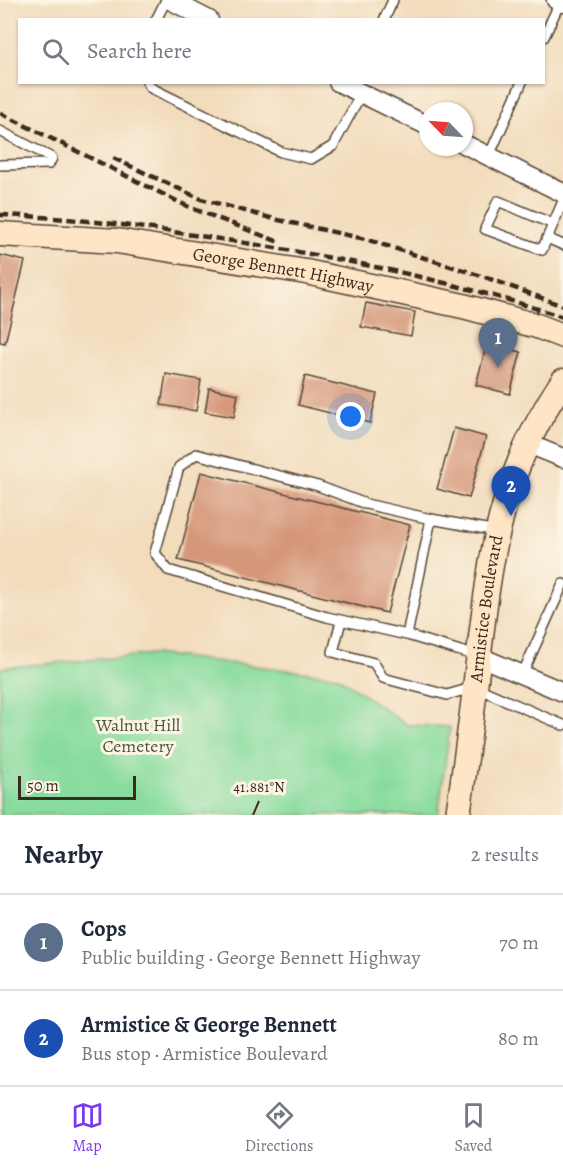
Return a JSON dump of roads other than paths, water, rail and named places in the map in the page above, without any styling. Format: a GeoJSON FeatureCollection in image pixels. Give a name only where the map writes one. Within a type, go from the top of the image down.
{"type":"FeatureCollection","features":[{"type":"Feature","properties":{"kind":"main road","name":"George Bennett Highway"},"geometry":{"type":"LineString","coordinates":[[0,234],[117,242],[295,270],[463,306],[537,326],[563,336]]}},
{"type":"Feature","properties":{"kind":"main road","name":"Armistice Boulevard"},"geometry":{"type":"LineString","coordinates":[[458,815],[478,656],[497,531],[513,476],[526,443],[563,381]]}},
{"type":"Feature","properties":{"kind":"street"},"geometry":{"type":"LineString","coordinates":[[177,2],[205,18]]}},
{"type":"Feature","properties":{"kind":"street"},"geometry":{"type":"LineString","coordinates":[[351,87],[419,121]]}},
{"type":"Feature","properties":{"kind":"street"},"geometry":{"type":"LineString","coordinates":[[473,148],[562,192]]}},
{"type":"Feature","properties":{"kind":"street"},"geometry":{"type":"LineString","coordinates":[[526,443],[563,458]]}},
{"type":"Feature","properties":{"kind":"street"},"geometry":{"type":"LineString","coordinates":[[478,656],[563,692]]}},
{"type":"Feature","properties":{"kind":"lane"},"geometry":{"type":"LineString","coordinates":[[385,18],[393,0]]}},
{"type":"Feature","properties":{"kind":"lane"},"geometry":{"type":"LineString","coordinates":[[158,18],[177,2]]}},
{"type":"Feature","properties":{"kind":"lane"},"geometry":{"type":"LineString","coordinates":[[545,33],[560,2]]}},
{"type":"Feature","properties":{"kind":"lane"},"geometry":{"type":"LineString","coordinates":[[148,84],[151,88],[281,152],[311,159],[333,146],[351,87]]}},
{"type":"Feature","properties":{"kind":"lane"},"geometry":{"type":"LineString","coordinates":[[489,156],[521,84]]}},
{"type":"Feature","properties":{"kind":"lane"},"geometry":{"type":"LineString","coordinates":[[0,131],[52,158],[49,164],[0,165]]}},
{"type":"Feature","properties":{"kind":"lane"},"geometry":{"type":"LineString","coordinates":[[553,224],[498,201],[485,229],[542,250],[553,224],[562,192]]}},
{"type":"Feature","properties":{"kind":"lane"},"geometry":{"type":"LineString","coordinates":[[547,238],[563,246]]}},
{"type":"Feature","properties":{"kind":"lane"},"geometry":{"type":"LineString","coordinates":[[478,656],[407,635],[341,621],[168,570],[155,553],[179,466],[196,454],[318,486],[366,504],[497,531]]}},
{"type":"Feature","properties":{"kind":"lane"},"geometry":{"type":"LineString","coordinates":[[407,635],[431,519]]}},
{"type":"Feature","properties":{"kind":"lane"},"geometry":{"type":"LineString","coordinates":[[522,675],[563,584]]}},
{"type":"Feature","properties":{"kind":"lane"},"geometry":{"type":"LineString","coordinates":[[341,621],[333,652],[374,663],[383,678],[447,695],[475,687],[563,724]]}},
{"type":"Feature","properties":{"kind":"railway"},"geometry":{"type":"LineString","coordinates":[[0,113],[189,207],[279,242]]}},
{"type":"Feature","properties":{"kind":"railway"},"geometry":{"type":"LineString","coordinates":[[113,158],[201,199],[274,219],[365,239],[485,277],[563,306]]}},
{"type":"Feature","properties":{"kind":"railway"},"geometry":{"type":"LineString","coordinates":[[0,215],[133,226],[302,253],[433,280],[563,317]]}},
{"type":"Feature","properties":{"kind":"place","name":"Cops"},"geometry":{"type":"Point","coordinates":[498,368]}},
{"type":"Feature","properties":{"kind":"place","name":"Armistice & George Bennett"},"geometry":{"type":"Point","coordinates":[511,516]}},
{"type":"Feature","properties":{"kind":"park label","name":"Walnut Hill Cemetery"},"geometry":{"type":"Point","coordinates":[138,735]}}]}
